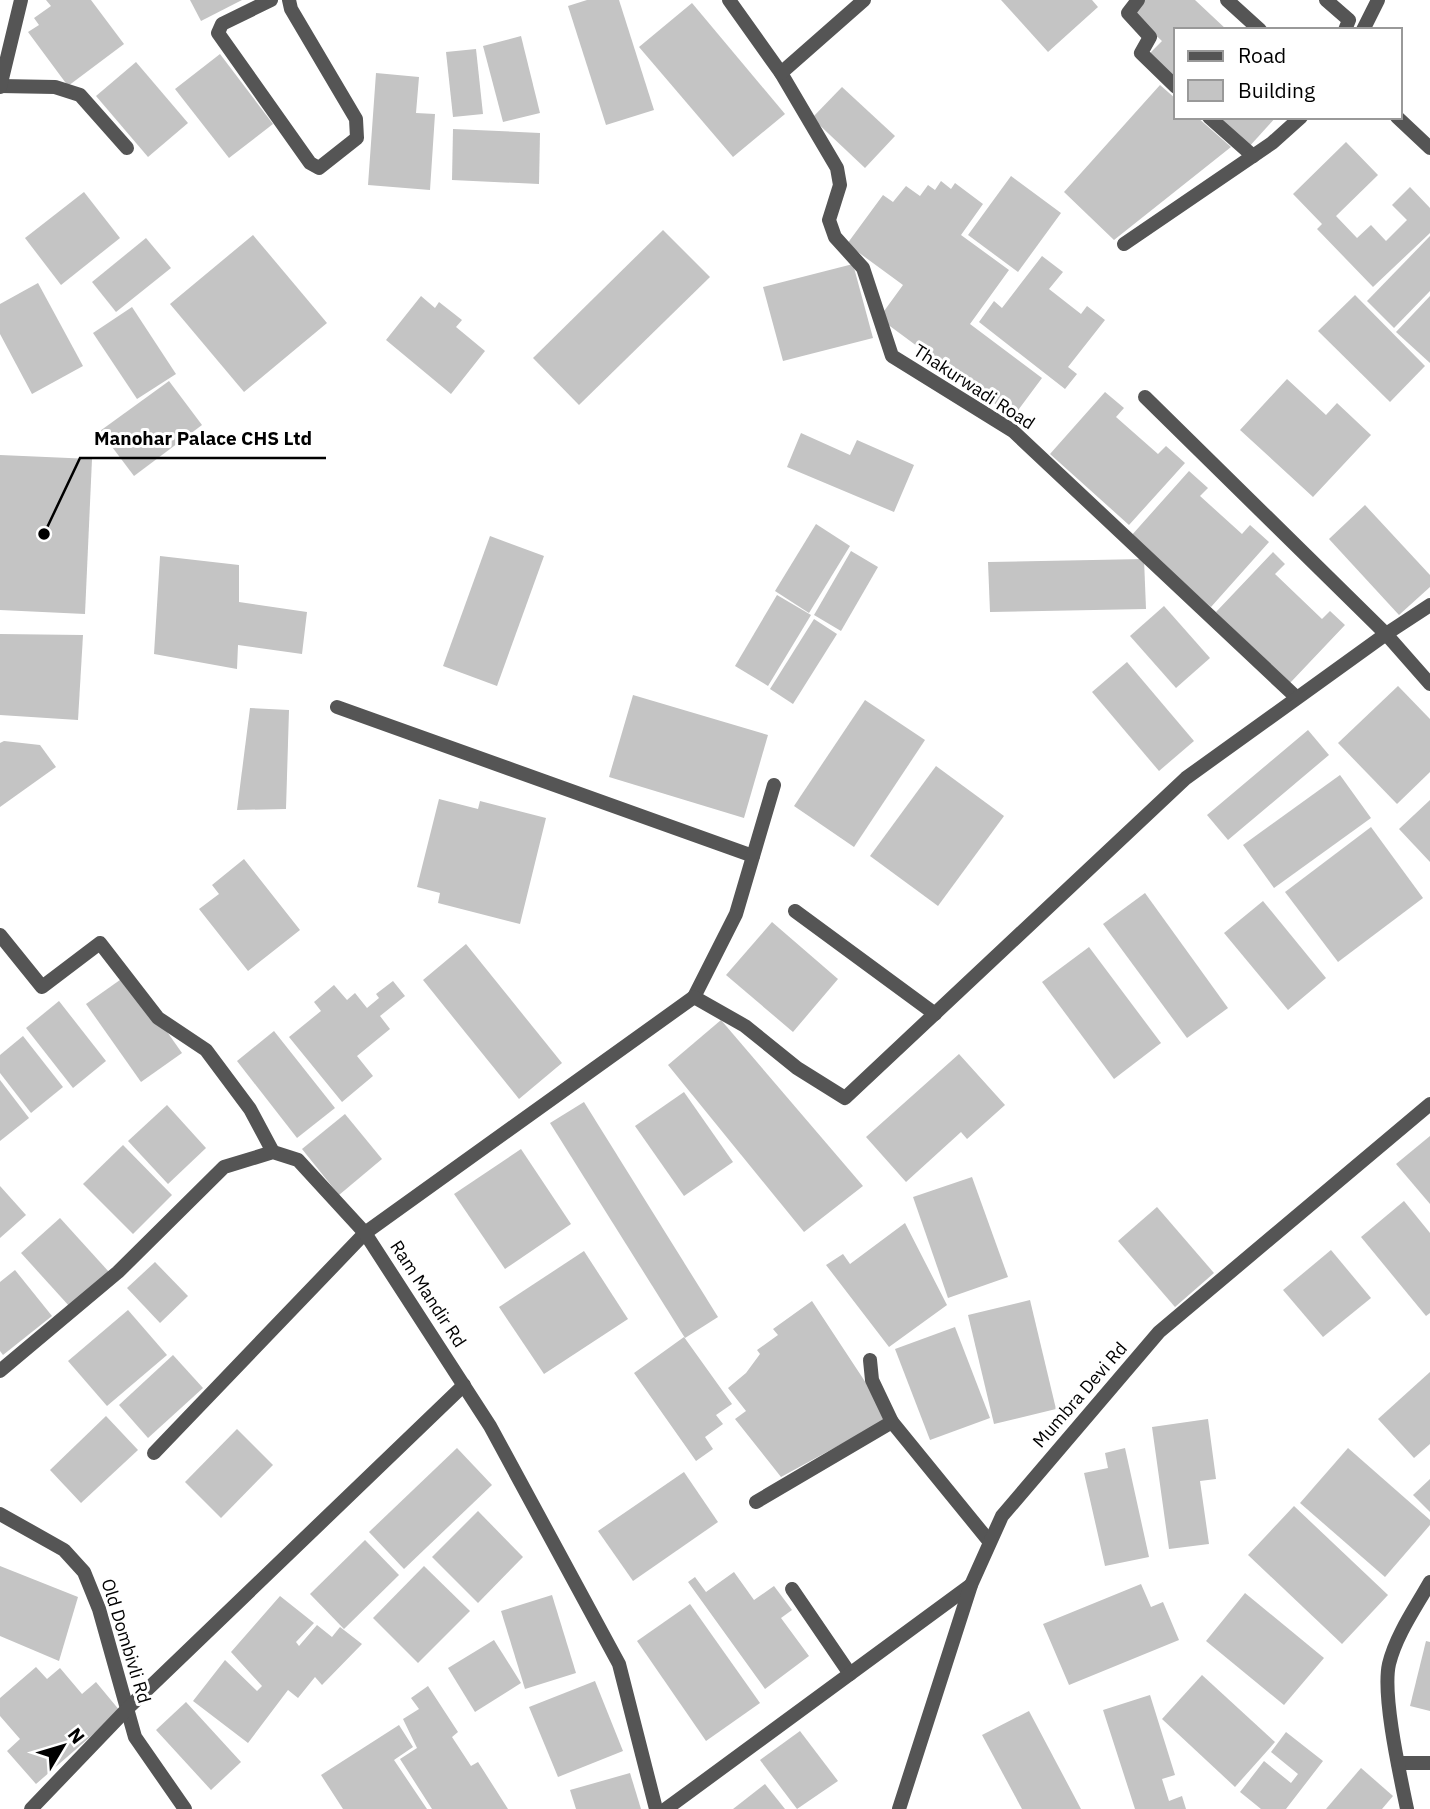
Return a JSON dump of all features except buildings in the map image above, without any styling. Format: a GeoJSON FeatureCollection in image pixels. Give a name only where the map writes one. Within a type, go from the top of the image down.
{"type":"FeatureCollection","features":[{"type":"Feature","properties":{"kind":"street"},"geometry":{"type":"LineString","coordinates":[[21,0],[0,86],[55,87],[80,95],[127,148]]}},
{"type":"Feature","properties":{"kind":"street"},"geometry":{"type":"LineString","coordinates":[[271,0],[222,23],[218,33],[310,163],[319,168],[357,138],[358,131],[356,120],[291,9],[289,0]]}},
{"type":"Feature","properties":{"kind":"street"},"geometry":{"type":"LineString","coordinates":[[729,0],[781,73],[864,0]]}},
{"type":"Feature","properties":{"kind":"street"},"geometry":{"type":"LineString","coordinates":[[1138,0],[1128,13],[1150,37],[1141,53],[1174,85]]}},
{"type":"Feature","properties":{"kind":"street"},"geometry":{"type":"LineString","coordinates":[[1227,0],[1258,28]]}},
{"type":"Feature","properties":{"kind":"street"},"geometry":{"type":"LineString","coordinates":[[1326,0],[1349,20],[1346,28]]}},
{"type":"Feature","properties":{"kind":"street"},"geometry":{"type":"LineString","coordinates":[[1364,28],[1378,0]]}},
{"type":"Feature","properties":{"kind":"street","name":"Thakurwadi Road"},"geometry":{"type":"LineString","coordinates":[[781,73],[837,168],[840,185],[829,220],[835,237],[863,268],[892,356],[1013,431],[1296,697]]}},
{"type":"Feature","properties":{"kind":"street"},"geometry":{"type":"LineString","coordinates":[[1211,119],[1253,156]]}},
{"type":"Feature","properties":{"kind":"street"},"geometry":{"type":"LineString","coordinates":[[1124,244],[1253,156],[1299,119]]}},
{"type":"Feature","properties":{"kind":"street"},"geometry":{"type":"LineString","coordinates":[[1399,119],[1430,148]]}},
{"type":"Feature","properties":{"kind":"street"},"geometry":{"type":"LineString","coordinates":[[1144,397],[1386,634],[1430,684]]}},
{"type":"Feature","properties":{"kind":"street"},"geometry":{"type":"LineString","coordinates":[[694,997],[745,1026],[797,1068],[845,1098],[1186,778],[1296,697],[1430,605]]}},
{"type":"Feature","properties":{"kind":"street"},"geometry":{"type":"LineString","coordinates":[[337,707],[753,856]]}},
{"type":"Feature","properties":{"kind":"street"},"geometry":{"type":"LineString","coordinates":[[154,1453],[365,1233],[694,997],[736,914],[774,785]]}},
{"type":"Feature","properties":{"kind":"street"},"geometry":{"type":"LineString","coordinates":[[795,911],[935,1014]]}},
{"type":"Feature","properties":{"kind":"street"},"geometry":{"type":"LineString","coordinates":[[0,935],[42,987],[100,943],[158,1017],[206,1051],[250,1109],[273,1152],[224,1167],[118,1272],[0,1371]]}},
{"type":"Feature","properties":{"kind":"street","name":"Mumbra Devi Rd"},"geometry":{"type":"LineString","coordinates":[[899,1809],[971,1585],[1002,1516],[1160,1332],[1430,1104]]}},
{"type":"Feature","properties":{"kind":"street","name":"Ram Mandir Rd"},"geometry":{"type":"LineString","coordinates":[[273,1152],[298,1160],[365,1233],[490,1426],[619,1664],[656,1809]]}},
{"type":"Feature","properties":{"kind":"street"},"geometry":{"type":"LineString","coordinates":[[870,1360],[872,1380],[892,1422],[989,1541]]}},
{"type":"Feature","properties":{"kind":"street"},"geometry":{"type":"LineString","coordinates":[[32,1809],[128,1708],[464,1385]]}},
{"type":"Feature","properties":{"kind":"street"},"geometry":{"type":"LineString","coordinates":[[756,1502],[892,1422]]}},
{"type":"Feature","properties":{"kind":"street","name":"Old Dombivli Rd"},"geometry":{"type":"LineString","coordinates":[[0,1514],[64,1550],[84,1572],[99,1609],[135,1737],[185,1809]]}},
{"type":"Feature","properties":{"kind":"street"},"geometry":{"type":"LineString","coordinates":[[1407,1809],[1398,1763],[1388,1666],[1398,1641],[1430,1582]]}},
{"type":"Feature","properties":{"kind":"street"},"geometry":{"type":"LineString","coordinates":[[666,1809],[971,1585]]}},
{"type":"Feature","properties":{"kind":"street"},"geometry":{"type":"LineString","coordinates":[[792,1589],[850,1674]]}},
{"type":"Feature","properties":{"kind":"street"},"geometry":{"type":"LineString","coordinates":[[1398,1763],[1430,1763]]}},
{"type":"Feature","properties":{"kind":"place","name":"Manohar Palace CHS Ltd"},"geometry":{"type":"Point","coordinates":[44,534]}}]}
